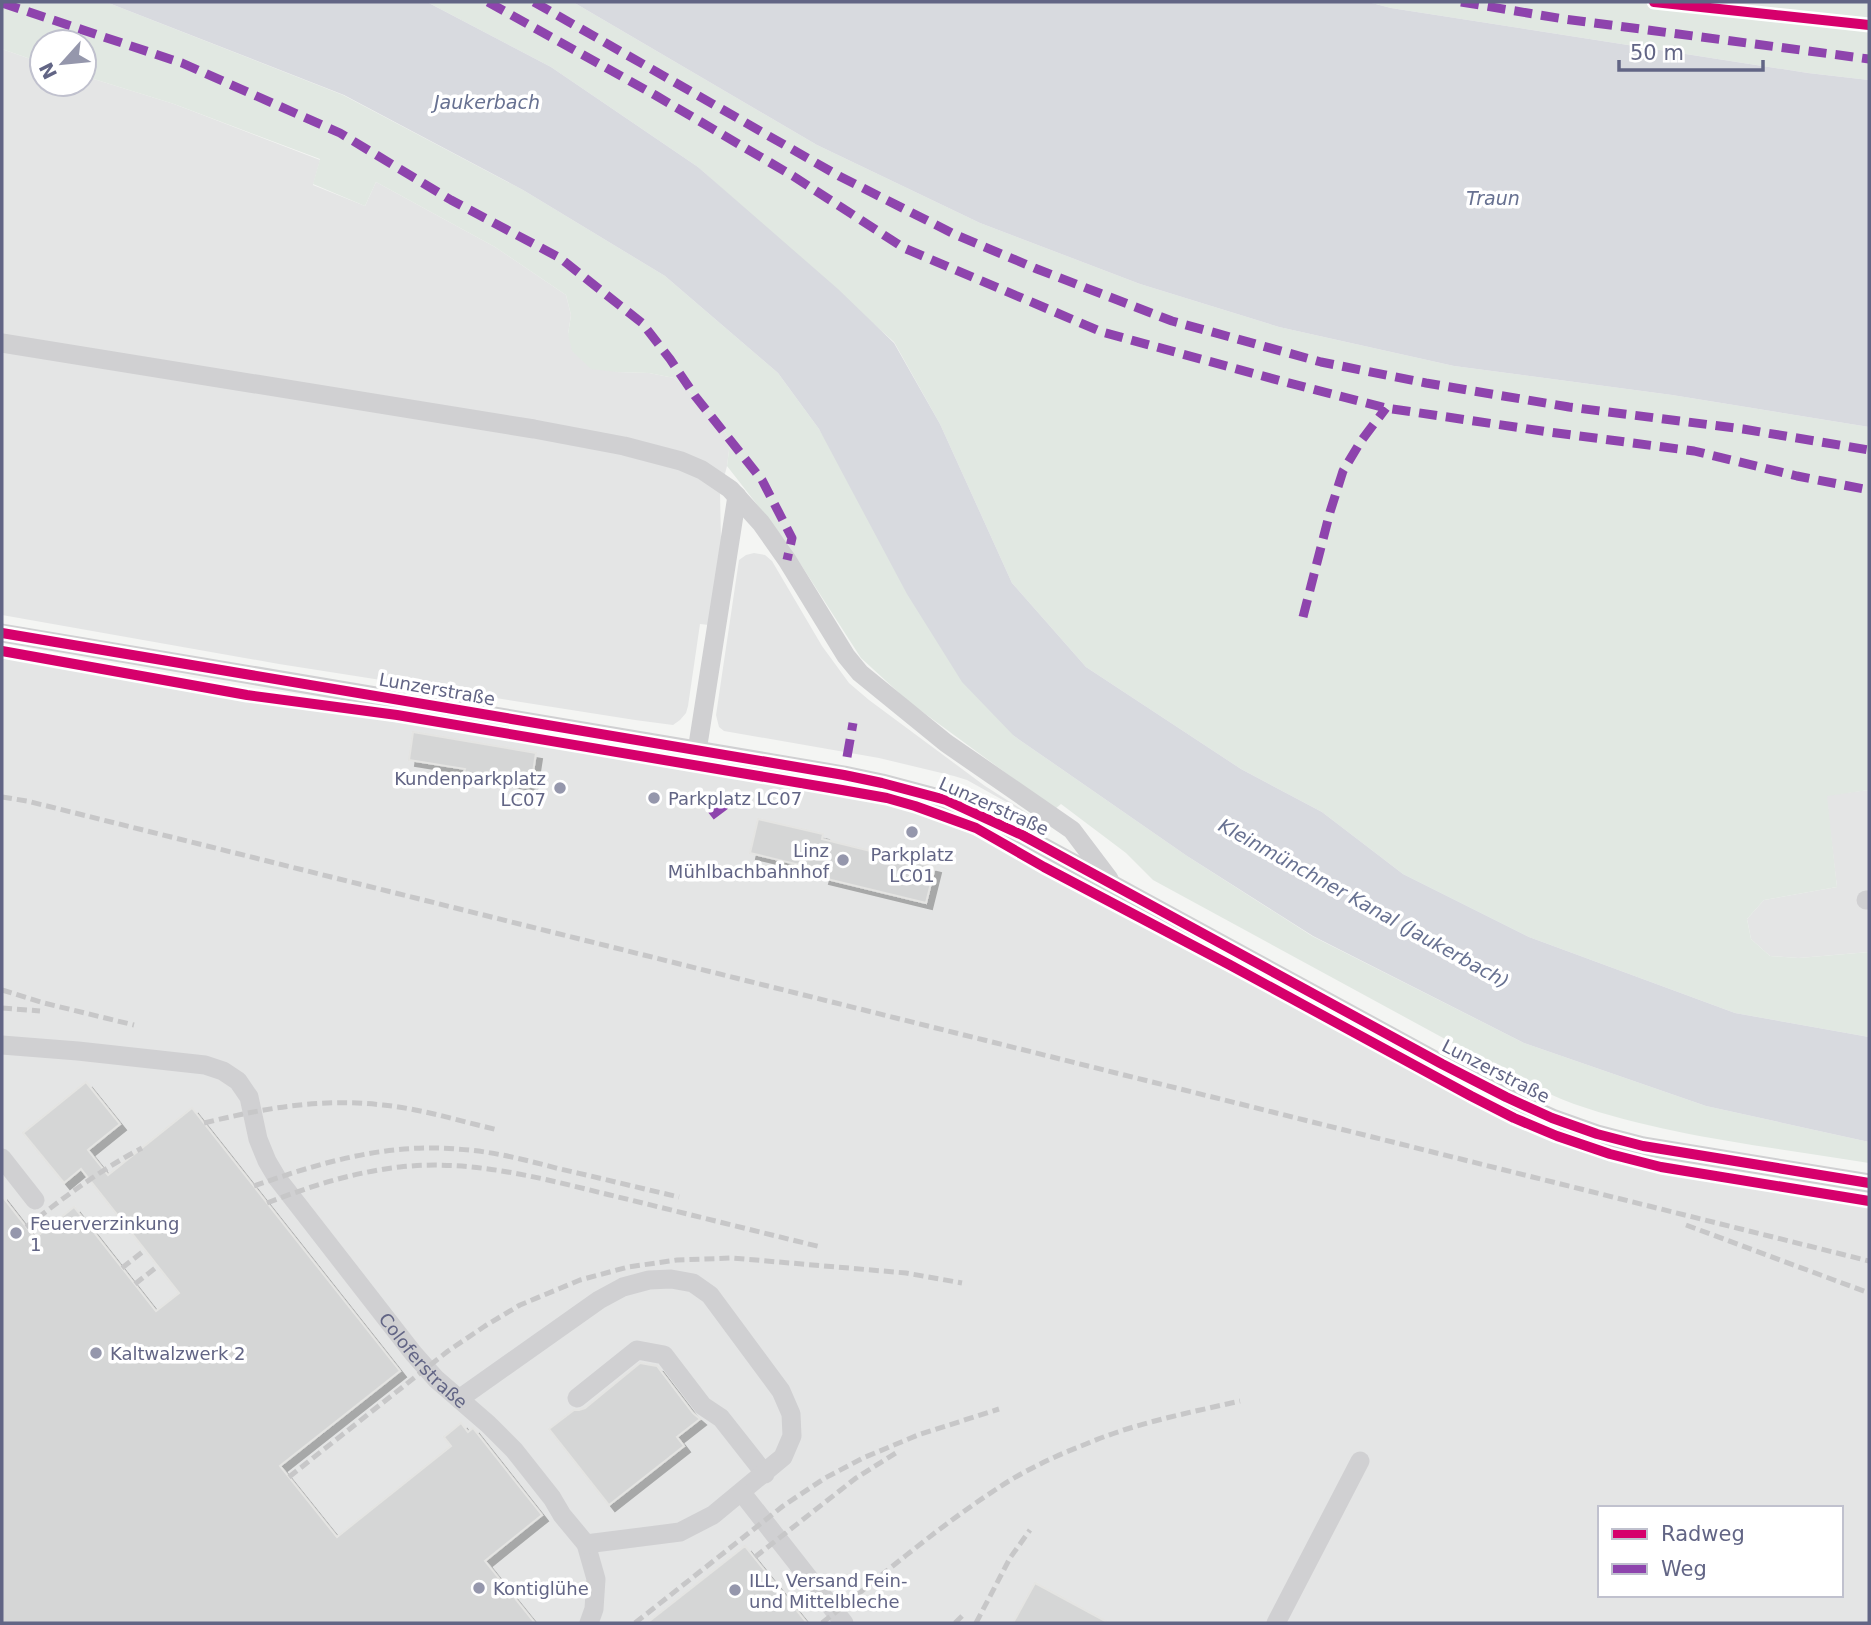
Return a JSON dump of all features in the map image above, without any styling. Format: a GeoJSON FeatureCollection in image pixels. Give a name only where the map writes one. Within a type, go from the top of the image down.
{"type":"FeatureCollection","features":[{"type":"Feature","properties":{"kind":"street"},"geometry":{"type":"LineString","coordinates":[[2,343],[534,429],[624,446],[681,461],[702,470],[730,490],[761,523],[846,656],[860,673],[946,743],[1072,830],[1114,885]]}},
{"type":"Feature","properties":{"kind":"street"},"geometry":{"type":"LineString","coordinates":[[697,751],[730,490]]}},
{"type":"Feature","properties":{"kind":"street","name":"Lunzerstraße"},"geometry":{"type":"LineString","coordinates":[[2,633],[844,775],[934,797],[1022,835],[1431,1058],[1552,1118],[1643,1146],[1869,1183]]}},
{"type":"Feature","properties":{"kind":"street","name":"Coloferstraße"},"geometry":{"type":"LineString","coordinates":[[2,1045],[205,1065],[223,1071],[238,1081],[249,1097],[258,1139],[278,1178],[413,1353],[436,1379],[488,1423],[513,1450],[586,1544]]}},
{"type":"Feature","properties":{"kind":"street"},"geometry":{"type":"LineString","coordinates":[[2,1158],[35,1200]]}},
{"type":"Feature","properties":{"kind":"street"},"geometry":{"type":"LineString","coordinates":[[459,1399],[599,1300],[623,1287],[649,1280],[671,1279],[693,1283],[710,1295],[781,1391],[791,1414],[792,1436],[783,1457],[713,1516],[680,1532],[586,1544],[596,1579],[594,1609],[589,1623]]}},
{"type":"Feature","properties":{"kind":"street"},"geometry":{"type":"LineString","coordinates":[[577,1398],[637,1350],[664,1356],[703,1406],[721,1418],[765,1474]]}},
{"type":"Feature","properties":{"kind":"street"},"geometry":{"type":"LineString","coordinates":[[1276,1623],[1360,1461]]}},
{"type":"Feature","properties":{"kind":"street"},"geometry":{"type":"LineString","coordinates":[[742,1493],[844,1623]]}},
{"type":"Feature","properties":{"kind":"shaded area"},"geometry":{"type":"Polygon","coordinates":[[[2,2],[106,2],[343,95],[523,190],[665,276],[778,373],[819,429],[1014,736],[1187,856],[1312,936],[1524,1043],[1706,1106],[1869,1142],[1869,1163],[1682,1133],[1609,1115],[1563,1100],[1511,1075],[1153,880],[1126,853],[1061,804],[1055,809],[909,702],[861,658],[787,543],[727,466],[730,442],[715,414],[674,378],[649,373],[591,369],[572,351],[568,334],[571,315],[566,295],[495,247],[376,182],[365,206],[313,184],[320,159],[174,104],[98,80],[98,28],[28,28],[28,58],[2,49],[2,2]]]}},
{"type":"Feature","properties":{"kind":"shaded area"},"geometry":{"type":"Polygon","coordinates":[[[427,2],[573,2],[817,145],[980,223],[1140,284],[1279,327],[1454,366],[1672,395],[1869,427],[1869,790],[1827,796],[1837,887],[1764,900],[1747,919],[1751,939],[1770,956],[1799,958],[1869,952],[1869,1037],[1735,1013],[1529,937],[1403,874],[1322,812],[1241,769],[1086,667],[1012,583],[940,424],[894,342],[698,167],[551,67],[427,2]]]}},
{"type":"Feature","properties":{"kind":"shaded area"},"geometry":{"type":"Polygon","coordinates":[[[1368,2],[1869,2],[1869,80],[1808,73],[1391,8],[1368,2]]]}},
{"type":"Feature","properties":{"kind":"shaded area"},"geometry":{"type":"Polygon","coordinates":[[[2,49],[28,58],[28,98],[98,98],[98,80],[174,104],[320,160],[313,185],[365,206],[376,182],[495,247],[566,295],[571,315],[568,334],[617,372],[649,373],[674,378],[715,414],[730,442],[720,493],[721,542],[709,625],[700,624],[688,706],[686,713],[673,725],[279,664],[2,615],[2,49]]]}},
{"type":"Feature","properties":{"kind":"shaded area"},"geometry":{"type":"Polygon","coordinates":[[[754,553],[765,555],[772,561],[822,646],[849,683],[985,786],[1035,818],[967,780],[954,776],[879,758],[724,731],[719,727],[716,715],[739,560],[754,553]]]}},
{"type":"Feature","properties":{"kind":"shaded area"},"geometry":{"type":"Polygon","coordinates":[[[2,656],[695,770],[896,807],[941,821],[987,841],[1228,968],[1511,1124],[1555,1142],[1610,1161],[1660,1172],[1869,1205],[1869,1623],[2,1623],[2,656]]]}},
{"type":"Feature","properties":{"kind":"shaded area"},"geometry":{"type":"Polygon","coordinates":[[[1869,790],[1869,952],[1799,958],[1770,956],[1751,939],[1747,919],[1764,900],[1837,887],[1826,795],[1869,790]]]}},
{"type":"Feature","properties":{"kind":"water","name":"Jaukerbach"},"geometry":{"type":"Polygon","coordinates":[[[106,2],[427,2],[551,67],[698,167],[838,289],[894,343],[940,424],[1012,583],[1086,667],[1241,769],[1322,812],[1403,874],[1529,937],[1735,1013],[1869,1037],[1869,1142],[1706,1106],[1524,1043],[1313,936],[1187,856],[1014,736],[962,682],[907,594],[819,429],[778,373],[665,276],[523,190],[344,95],[106,2]]]}},
{"type":"Feature","properties":{"kind":"water","name":"Traun"},"geometry":{"type":"Polygon","coordinates":[[[573,2],[1368,2],[1391,8],[1808,73],[1869,80],[1869,427],[1672,395],[1454,366],[1279,327],[1140,284],[980,223],[817,145],[573,2]]]}},
{"type":"Feature","properties":{"kind":"building"},"geometry":{"type":"Polygon","coordinates":[[[413,732],[536,753],[531,785],[464,773],[465,769],[409,760],[413,732]]]}},
{"type":"Feature","properties":{"kind":"building","name":"Linz Mühlbachbahnhof"},"geometry":{"type":"Polygon","coordinates":[[[758,819],[823,834],[822,839],[935,867],[926,903],[823,878],[825,871],[750,853],[758,819]]]}},
{"type":"Feature","properties":{"kind":"building","name":"Kaltwalzwerk 2"},"geometry":{"type":"Polygon","coordinates":[[[86,1082],[120,1124],[88,1150],[108,1175],[192,1108],[400,1371],[280,1466],[337,1537],[451,1446],[444,1437],[461,1423],[468,1432],[473,1428],[542,1515],[485,1561],[535,1623],[2,1623],[2,1196],[35,1238],[74,1207],[156,1311],[179,1293],[81,1169],[64,1183],[23,1133],[86,1082]]]}},
{"type":"Feature","properties":{"kind":"building"},"geometry":{"type":"Polygon","coordinates":[[[640,1363],[657,1366],[700,1419],[677,1437],[684,1446],[609,1505],[549,1429],[574,1410],[585,1408],[640,1363]]]}},
{"type":"Feature","properties":{"kind":"building","name":"ILL, Versand Fein- und Mittelbleche"},"geometry":{"type":"Polygon","coordinates":[[[745,1546],[807,1623],[647,1623],[745,1546]]]}},
{"type":"Feature","properties":{"kind":"building"},"geometry":{"type":"Polygon","coordinates":[[[1035,1583],[1109,1623],[1013,1623],[1035,1583]]]}},
{"type":"Feature","properties":{"kind":"railway"},"geometry":{"type":"LineString","coordinates":[[2,797],[27,801],[1869,1261]]}},
{"type":"Feature","properties":{"kind":"railway"},"geometry":{"type":"LineString","coordinates":[[2,990],[134,1025]]}},
{"type":"Feature","properties":{"kind":"railway"},"geometry":{"type":"LineString","coordinates":[[2,1008],[40,1011]]}},
{"type":"Feature","properties":{"kind":"railway"},"geometry":{"type":"LineString","coordinates":[[204,1123],[293,1106],[360,1103],[412,1109],[498,1130]]}},
{"type":"Feature","properties":{"kind":"railway"},"geometry":{"type":"LineString","coordinates":[[26,1227],[97,1175],[142,1148]]}},
{"type":"Feature","properties":{"kind":"railway"},"geometry":{"type":"LineString","coordinates":[[254,1186],[353,1157],[430,1148],[509,1156],[679,1197]]}},
{"type":"Feature","properties":{"kind":"railway"},"geometry":{"type":"LineString","coordinates":[[267,1203],[316,1185],[366,1172],[427,1165],[479,1168],[558,1182],[821,1247]]}},
{"type":"Feature","properties":{"kind":"railway"},"geometry":{"type":"LineString","coordinates":[[1686,1225],[1869,1293]]}},
{"type":"Feature","properties":{"kind":"railway"},"geometry":{"type":"LineString","coordinates":[[122,1268],[145,1250]]}},
{"type":"Feature","properties":{"kind":"railway"},"geometry":{"type":"LineString","coordinates":[[289,1477],[448,1351],[520,1305],[580,1280],[628,1267],[677,1260],[732,1258],[906,1273],[962,1283]]}},
{"type":"Feature","properties":{"kind":"railway"},"geometry":{"type":"LineString","coordinates":[[135,1284],[158,1266]]}},
{"type":"Feature","properties":{"kind":"railway"},"geometry":{"type":"LineString","coordinates":[[822,1623],[950,1521],[1028,1470],[1123,1430],[1240,1401]]}},
{"type":"Feature","properties":{"kind":"railway"},"geometry":{"type":"LineString","coordinates":[[635,1623],[783,1506],[825,1478],[863,1458],[918,1435],[999,1409]]}},
{"type":"Feature","properties":{"kind":"railway"},"geometry":{"type":"LineString","coordinates":[[755,1557],[856,1478],[899,1451]]}},
{"type":"Feature","properties":{"kind":"railway"},"geometry":{"type":"LineString","coordinates":[[976,1623],[1010,1558],[1030,1530]]}},
{"type":"Feature","properties":{"kind":"railway"},"geometry":{"type":"LineString","coordinates":[[955,1623],[965,1613]]}},
{"type":"Feature","properties":{"kind":"marked path"},"geometry":{"type":"LineString","coordinates":[[488,2],[793,176],[904,248],[1102,332],[1386,408],[1694,451],[1869,490]]}},
{"type":"Feature","properties":{"kind":"marked path"},"geometry":{"type":"LineString","coordinates":[[534,2],[839,176],[954,234],[1172,321],[1321,362],[1426,383],[1569,407],[1743,429],[1869,450]]}},
{"type":"Feature","properties":{"kind":"marked path"},"geometry":{"type":"LineString","coordinates":[[1461,2],[1564,19],[1869,59]]}},
{"type":"Feature","properties":{"kind":"marked path"},"geometry":{"type":"LineString","coordinates":[[2,3],[182,63],[340,133],[451,200],[560,258],[642,323],[695,396],[762,480],[792,538],[787,560]]}},
{"type":"Feature","properties":{"kind":"marked path"},"geometry":{"type":"LineString","coordinates":[[1303,617],[1343,471],[1386,408]]}},
{"type":"Feature","properties":{"kind":"marked path"},"geometry":{"type":"LineString","coordinates":[[847,757],[853,723]]}},
{"type":"Feature","properties":{"kind":"marked path"},"geometry":{"type":"LineString","coordinates":[[711,816],[728,803]]}},
{"type":"Feature","properties":{"kind":"cycle path"},"geometry":{"type":"LineString","coordinates":[[1654,2],[1869,25]]}},
{"type":"Feature","properties":{"kind":"cycle path"},"geometry":{"type":"LineString","coordinates":[[2,633],[844,775],[946,800],[1022,835],[1442,1064],[1552,1118],[1643,1146],[1869,1183]]}},
{"type":"Feature","properties":{"kind":"cycle path"},"geometry":{"type":"LineString","coordinates":[[2,651],[247,695],[397,715],[842,790],[915,806],[976,828],[1471,1096],[1557,1136],[1610,1154],[1661,1167],[1869,1201]]}},
{"type":"Feature","properties":{"kind":"place","name":"Kundenparkplatz LC07"},"geometry":{"type":"Point","coordinates":[560,788]}},
{"type":"Feature","properties":{"kind":"place","name":"Parkplatz LC07"},"geometry":{"type":"Point","coordinates":[654,798]}},
{"type":"Feature","properties":{"kind":"place","name":"Parkplatz LC01"},"geometry":{"type":"Point","coordinates":[912,832]}},
{"type":"Feature","properties":{"kind":"place","name":"Linz Mühlbachbahnhof"},"geometry":{"type":"Point","coordinates":[843,860]}},
{"type":"Feature","properties":{"kind":"place","name":"Feuerverzinkung 1"},"geometry":{"type":"Point","coordinates":[16,1233]}},
{"type":"Feature","properties":{"kind":"place","name":"Kaltwalzwerk 2"},"geometry":{"type":"Point","coordinates":[96,1353]}},
{"type":"Feature","properties":{"kind":"place","name":"Kontiglühe"},"geometry":{"type":"Point","coordinates":[479,1588]}},
{"type":"Feature","properties":{"kind":"place","name":"ILL, Versand Fein- und Mittelbleche"},"geometry":{"type":"Point","coordinates":[735,1590]}},
{"type":"Feature","properties":{"kind":"water label","name":"Kleinmünchner Kanal (Jaukerbach)"},"geometry":{"type":"Point","coordinates":[1364,903]}}]}
